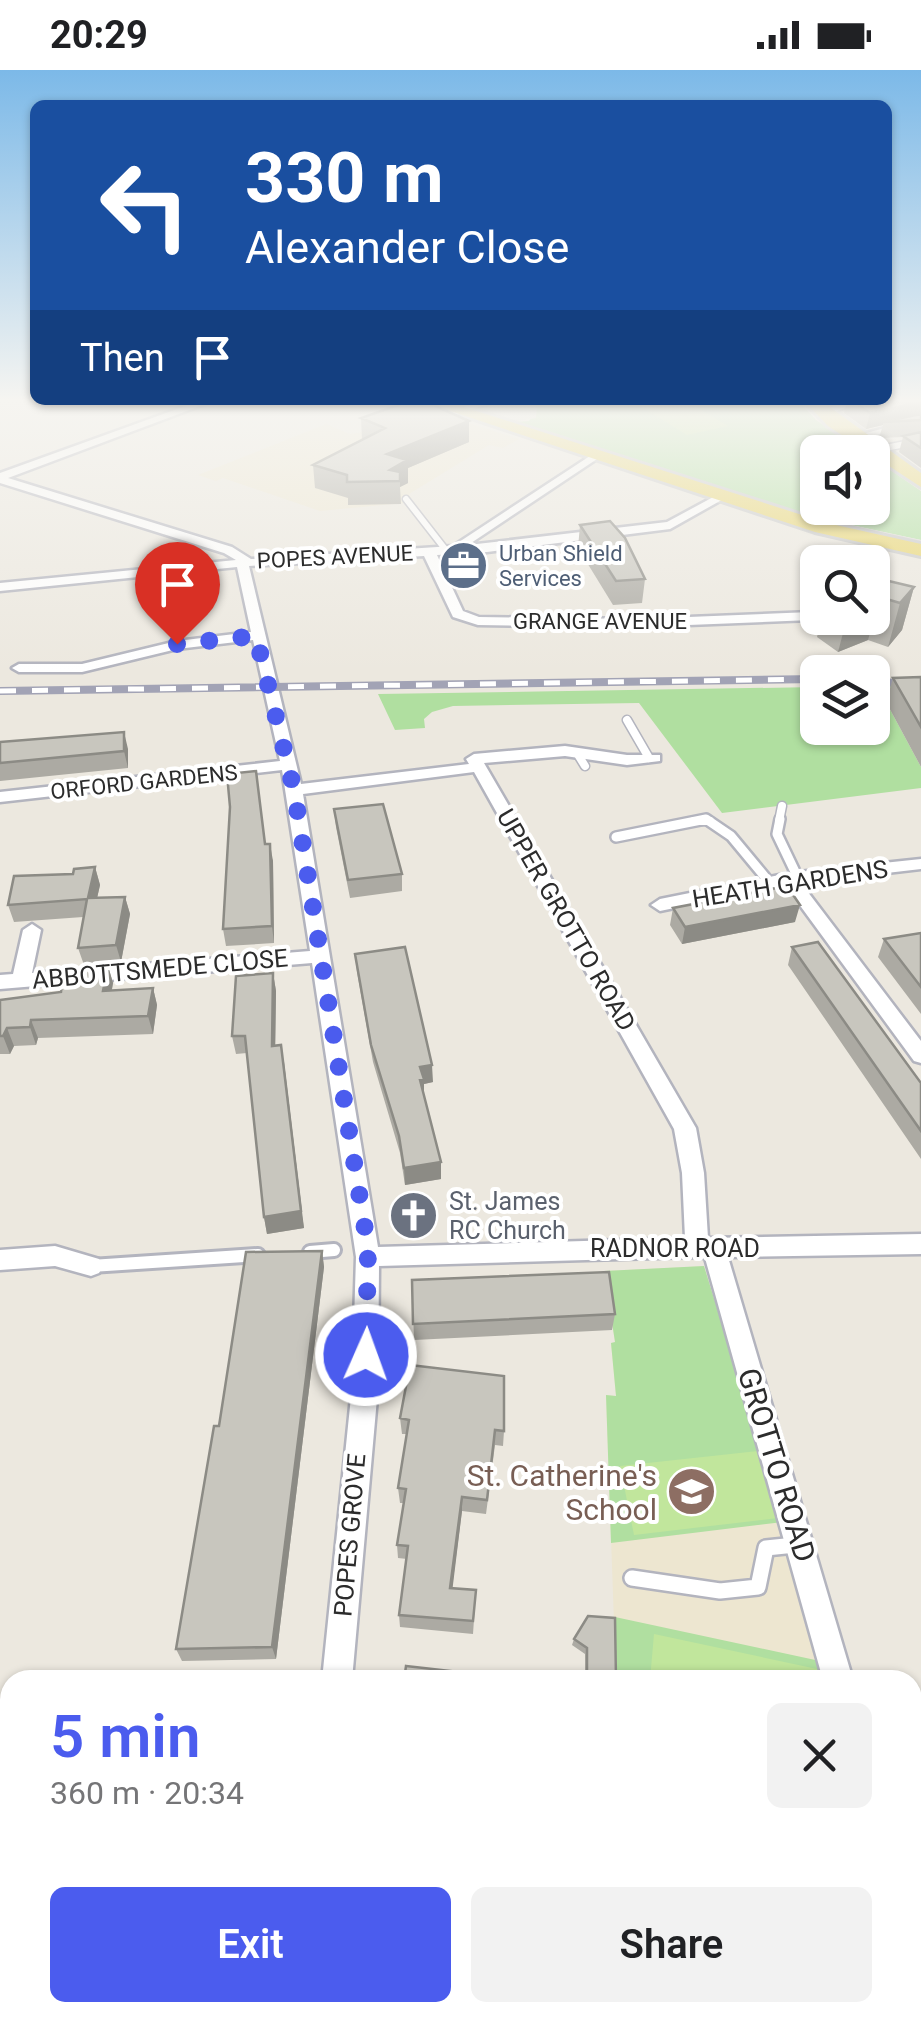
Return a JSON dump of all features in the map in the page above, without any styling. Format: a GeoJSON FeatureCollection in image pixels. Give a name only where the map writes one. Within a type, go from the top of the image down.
{"type":"FeatureCollection","features":[{"type":"Feature","properties":{"kind":"main road"},"geometry":{"type":"LineString","coordinates":[[694,489],[822,528],[921,550]]}},
{"type":"Feature","properties":{"kind":"street"},"geometry":{"type":"LineString","coordinates":[[35,489],[228,550],[245,562]]}},
{"type":"Feature","properties":{"kind":"street"},"geometry":{"type":"LineString","coordinates":[[444,549],[542,489]]}},
{"type":"Feature","properties":{"kind":"street","name":"POPES AVENUE"},"geometry":{"type":"LineString","coordinates":[[0,587],[245,562],[487,548],[670,525],[722,497]]}},
{"type":"Feature","properties":{"kind":"street","name":"GRANGE AVENUE"},"geometry":{"type":"LineString","coordinates":[[444,549],[458,614],[478,621],[638,623],[800,616]]}},
{"type":"Feature","properties":{"kind":"street","name":"POPES GROVE"},"geometry":{"type":"LineString","coordinates":[[245,562],[256,636],[294,790],[368,1257],[365,1387],[337,1670]]}},
{"type":"Feature","properties":{"kind":"street"},"geometry":{"type":"LineString","coordinates":[[19,668],[82,668],[177,644],[256,636]]}},
{"type":"Feature","properties":{"kind":"street"},"geometry":{"type":"LineString","coordinates":[[294,790],[479,767],[474,759],[652,758]]}},
{"type":"Feature","properties":{"kind":"street","name":"ORFORD GARDENS"},"geometry":{"type":"LineString","coordinates":[[0,798],[288,765]]}},
{"type":"Feature","properties":{"kind":"street","name":"UPPER GROTTO ROAD"},"geometry":{"type":"LineString","coordinates":[[479,767],[685,1128],[694,1162],[692,1196],[706,1250]]}},
{"type":"Feature","properties":{"kind":"street","name":"HEATH GARDENS"},"geometry":{"type":"LineString","coordinates":[[660,905],[786,880],[921,864]]}},
{"type":"Feature","properties":{"kind":"street"},"geometry":{"type":"LineString","coordinates":[[786,880],[921,1056]]}},
{"type":"Feature","properties":{"kind":"street"},"geometry":{"type":"LineString","coordinates":[[21,980],[32,930]]}},
{"type":"Feature","properties":{"kind":"street","name":"ABBOTTSMEDE CLOSE"},"geometry":{"type":"LineString","coordinates":[[0,982],[321,956]]}},
{"type":"Feature","properties":{"kind":"street","name":"RADNOR ROAD"},"geometry":{"type":"LineString","coordinates":[[368,1257],[539,1247],[706,1250],[920,1246]]}},
{"type":"Feature","properties":{"kind":"street","name":"GROTTO ROAD"},"geometry":{"type":"LineString","coordinates":[[706,1250],[802,1544],[835,1670]]}},
{"type":"Feature","properties":{"kind":"street"},"geometry":{"type":"LineString","coordinates":[[0,1260],[56,1256],[92,1266]]}},
{"type":"Feature","properties":{"kind":"lane"},"geometry":{"type":"LineString","coordinates":[[406,498],[444,549]]}},
{"type":"Feature","properties":{"kind":"lane"},"geometry":{"type":"LineString","coordinates":[[626,720],[652,758]]}},
{"type":"Feature","properties":{"kind":"lane"},"geometry":{"type":"LineString","coordinates":[[782,806],[777,834],[786,880]]}},
{"type":"Feature","properties":{"kind":"lane"},"geometry":{"type":"LineString","coordinates":[[616,837],[706,819],[786,880]]}},
{"type":"Feature","properties":{"kind":"lane"},"geometry":{"type":"LineString","coordinates":[[297,1252],[334,1250]]}},
{"type":"Feature","properties":{"kind":"lane"},"geometry":{"type":"LineString","coordinates":[[92,1266],[278,1254]]}},
{"type":"Feature","properties":{"kind":"lane"},"geometry":{"type":"LineString","coordinates":[[632,1578],[720,1591],[758,1587],[766,1548],[802,1544]]}},
{"type":"Feature","properties":{"kind":"shaded area"},"geometry":{"type":"Polygon","coordinates":[[[255,489],[417,489],[409,494],[411,498],[401,501],[404,503],[320,511],[255,489]]]}},
{"type":"Feature","properties":{"kind":"shaded area"},"geometry":{"type":"Polygon","coordinates":[[[713,489],[800,513],[800,516],[713,489]]]}},
{"type":"Feature","properties":{"kind":"shaded area"},"geometry":{"type":"Polygon","coordinates":[[[836,525],[921,540],[921,545],[836,525]]]}},
{"type":"Feature","properties":{"kind":"shaded area","name":"St. Catherine's School"},"geometry":{"type":"Polygon","coordinates":[[[704,1266],[783,1522],[822,1670],[616,1670],[606,1395],[616,1396],[611,1343],[615,1342],[604,1271],[704,1266]]]}},
{"type":"Feature","properties":{"kind":"green space"},"geometry":{"type":"Polygon","coordinates":[[[720,489],[800,489],[800,513],[720,489]]]}},
{"type":"Feature","properties":{"kind":"green space"},"geometry":{"type":"Polygon","coordinates":[[[890,489],[918,489],[921,540],[851,525],[890,525],[890,489]]]}},
{"type":"Feature","properties":{"kind":"green space"},"geometry":{"type":"Polygon","coordinates":[[[921,685],[890,700],[890,686],[921,685]]]}},
{"type":"Feature","properties":{"kind":"green space"},"geometry":{"type":"Polygon","coordinates":[[[800,687],[800,745],[890,745],[890,709],[921,767],[921,788],[722,813],[639,703],[453,706],[432,712],[424,719],[425,728],[395,730],[378,694],[800,687]]]}},
{"type":"Feature","properties":{"kind":"green space"},"geometry":{"type":"Polygon","coordinates":[[[704,1266],[783,1522],[611,1543],[606,1395],[616,1396],[611,1343],[615,1342],[604,1271],[704,1266]]]}},
{"type":"Feature","properties":{"kind":"green space"},"geometry":{"type":"Polygon","coordinates":[[[758,1451],[778,1518],[634,1535],[620,1466],[758,1451]]]}},
{"type":"Feature","properties":{"kind":"green space"},"geometry":{"type":"Polygon","coordinates":[[[615,1617],[820,1661],[822,1670],[616,1670],[615,1617]]]}},
{"type":"Feature","properties":{"kind":"green space"},"geometry":{"type":"Polygon","coordinates":[[[654,1634],[817,1669],[817,1670],[651,1670],[654,1634]]]}},
{"type":"Feature","properties":{"kind":"building"},"geometry":{"type":"Polygon","coordinates":[[[610,521],[625,538],[645,579],[616,581],[580,525],[610,521]]]}},
{"type":"Feature","properties":{"kind":"building"},"geometry":{"type":"Polygon","coordinates":[[[890,581],[914,587],[900,603],[890,600],[890,581]]]}},
{"type":"Feature","properties":{"kind":"building"},"geometry":{"type":"Polygon","coordinates":[[[921,677],[921,727],[893,678],[921,677]]]}},
{"type":"Feature","properties":{"kind":"building"},"geometry":{"type":"Polygon","coordinates":[[[124,732],[124,751],[0,763],[0,742],[124,732]]]}},
{"type":"Feature","properties":{"kind":"building"},"geometry":{"type":"Polygon","coordinates":[[[256,771],[265,844],[270,844],[272,926],[223,929],[230,807],[227,774],[256,771]]]}},
{"type":"Feature","properties":{"kind":"building"},"geometry":{"type":"Polygon","coordinates":[[[383,804],[402,874],[348,880],[334,809],[383,804]]]}},
{"type":"Feature","properties":{"kind":"building"},"geometry":{"type":"Polygon","coordinates":[[[95,867],[88,898],[125,897],[116,945],[78,948],[87,899],[8,905],[14,876],[73,874],[74,869],[95,867]]]}},
{"type":"Feature","properties":{"kind":"building"},"geometry":{"type":"Polygon","coordinates":[[[787,886],[800,905],[685,927],[673,908],[787,886]]]}},
{"type":"Feature","properties":{"kind":"building"},"geometry":{"type":"Polygon","coordinates":[[[921,933],[921,987],[884,939],[921,933]]]}},
{"type":"Feature","properties":{"kind":"building"},"geometry":{"type":"Polygon","coordinates":[[[818,942],[921,1083],[921,1131],[792,947],[818,942]]]}},
{"type":"Feature","properties":{"kind":"building"},"geometry":{"type":"Polygon","coordinates":[[[405,947],[432,1065],[420,1067],[424,1079],[420,1080],[441,1162],[404,1168],[399,1136],[371,1045],[355,954],[405,947]]]}},
{"type":"Feature","properties":{"kind":"building"},"geometry":{"type":"Polygon","coordinates":[[[108,966],[103,991],[153,988],[148,1016],[31,1020],[30,1027],[7,1028],[0,1036],[0,1000],[61,992],[62,984],[70,984],[74,969],[108,966]]]}},
{"type":"Feature","properties":{"kind":"building"},"geometry":{"type":"Polygon","coordinates":[[[273,973],[272,1046],[281,1045],[301,1211],[264,1217],[245,1036],[232,1036],[236,976],[273,973]]]}},
{"type":"Feature","properties":{"kind":"building"},"geometry":{"type":"Polygon","coordinates":[[[322,1251],[272,1647],[176,1649],[214,1426],[219,1426],[246,1252],[322,1251]]]}},
{"type":"Feature","properties":{"kind":"building"},"geometry":{"type":"Polygon","coordinates":[[[609,1272],[615,1314],[413,1324],[412,1280],[609,1272]]]}},
{"type":"Feature","properties":{"kind":"building"},"geometry":{"type":"Polygon","coordinates":[[[410,1365],[504,1376],[504,1431],[495,1430],[487,1500],[462,1497],[450,1588],[476,1590],[473,1621],[399,1615],[408,1546],[397,1545],[406,1489],[398,1488],[409,1420],[400,1418],[410,1365]]]}},
{"type":"Feature","properties":{"kind":"building"},"geometry":{"type":"Polygon","coordinates":[[[588,1616],[615,1618],[616,1670],[587,1670],[587,1648],[574,1639],[588,1616]]]}},
{"type":"Feature","properties":{"kind":"building"},"geometry":{"type":"Polygon","coordinates":[[[406,1666],[441,1670],[405,1670],[406,1666]]]}},
{"type":"Feature","properties":{"kind":"railway"},"geometry":{"type":"LineString","coordinates":[[0,691],[800,679]]}},
{"type":"Feature","properties":{"kind":"railway"},"geometry":{"type":"LineString","coordinates":[[890,683],[921,682]]}},
{"type":"Feature","properties":{"kind":"place","name":"Urban Shield Services"},"geometry":{"type":"Point","coordinates":[464,566]}},
{"type":"Feature","properties":{"kind":"place","name":"St. James RC Church"},"geometry":{"type":"Point","coordinates":[414,1215]}},
{"type":"Feature","properties":{"kind":"place","name":"St. Catherine's School"},"geometry":{"type":"Point","coordinates":[692,1492]}},
{"type":"Feature","properties":{"kind":"route"},"geometry":{"type":"LineString","coordinates":[[177,644],[256,636],[294,790],[368,1248],[366,1355]]}}]}
